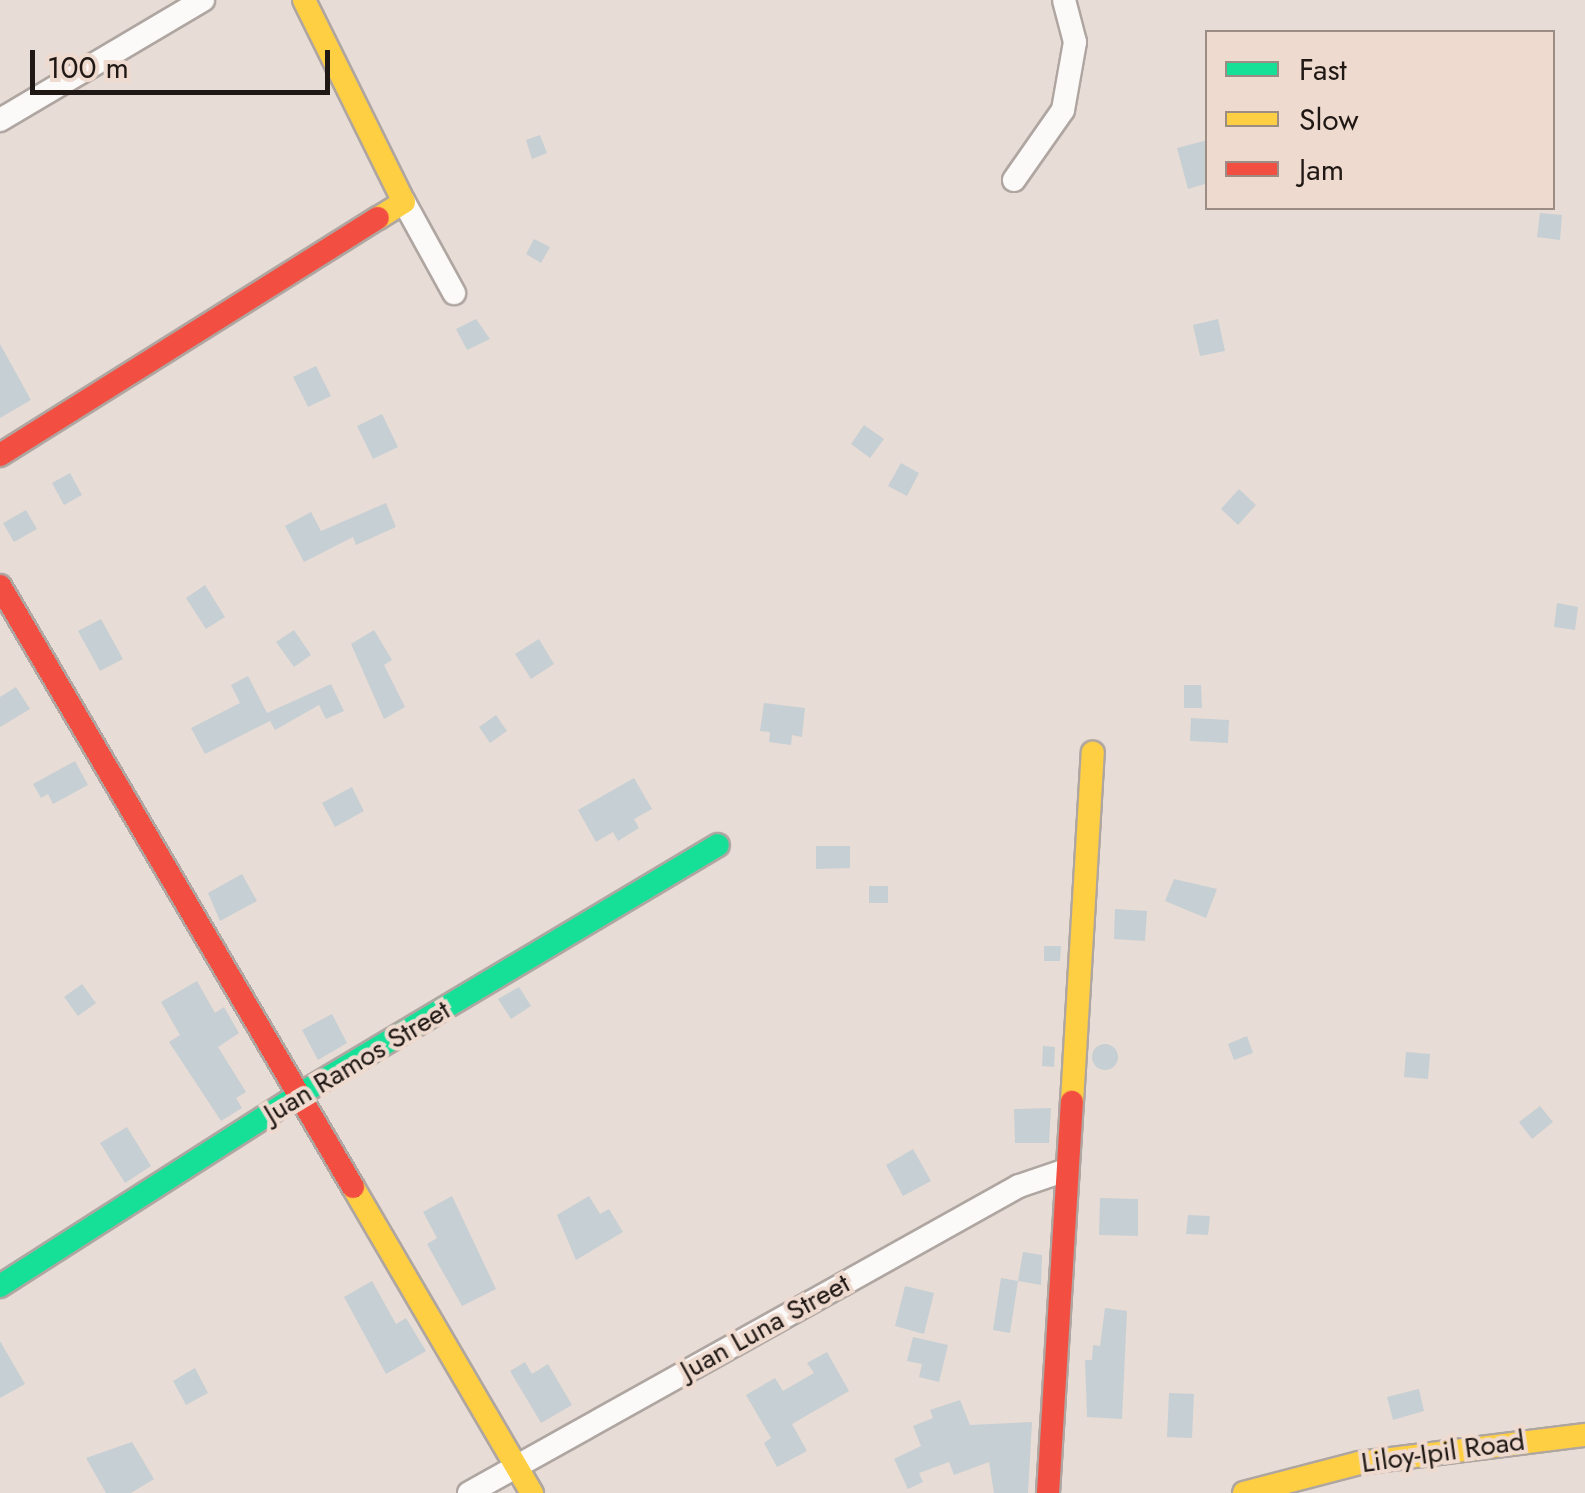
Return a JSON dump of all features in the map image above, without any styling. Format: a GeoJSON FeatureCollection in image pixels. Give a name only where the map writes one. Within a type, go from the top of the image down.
{"type":"FeatureCollection","features":[{"type":"Feature","properties":{"kind":"main road"},"geometry":{"type":"LineString","coordinates":[[0,456],[404,202],[304,0]]}},
{"type":"Feature","properties":{"kind":"main road"},"geometry":{"type":"LineString","coordinates":[[0,586],[302,1093],[532,1493]]}},
{"type":"Feature","properties":{"kind":"main road"},"geometry":{"type":"LineString","coordinates":[[1048,1493],[1092,753]]}},
{"type":"Feature","properties":{"kind":"main road","name":"Juan Ramos Street"},"geometry":{"type":"LineString","coordinates":[[0,1286],[302,1093],[718,845]]}},
{"type":"Feature","properties":{"kind":"main road","name":"Liloy-Ipil Road"},"geometry":{"type":"LineString","coordinates":[[1244,1493],[1359,1463],[1585,1435]]}},
{"type":"Feature","properties":{"kind":"street"},"geometry":{"type":"LineString","coordinates":[[0,120],[203,0]]}},
{"type":"Feature","properties":{"kind":"street"},"geometry":{"type":"LineString","coordinates":[[1014,180],[1062,110],[1072,78],[1075,42],[1064,0]]}},
{"type":"Feature","properties":{"kind":"street"},"geometry":{"type":"LineString","coordinates":[[404,202],[454,293]]}},
{"type":"Feature","properties":{"kind":"street","name":"Juan Luna Street"},"geometry":{"type":"LineString","coordinates":[[468,1493],[1019,1186],[1066,1170]]}},
{"type":"Feature","properties":{"kind":"building"},"geometry":{"type":"Polygon","coordinates":[[[540,135],[547,153],[532,159],[526,140],[540,135]]]}},
{"type":"Feature","properties":{"kind":"building"},"geometry":{"type":"Polygon","coordinates":[[[1205,141],[1205,184],[1188,189],[1177,148],[1205,141]]]}},
{"type":"Feature","properties":{"kind":"building"},"geometry":{"type":"Polygon","coordinates":[[[1540,213],[1562,215],[1560,240],[1537,237],[1540,213]]]}},
{"type":"Feature","properties":{"kind":"building"},"geometry":{"type":"Polygon","coordinates":[[[534,239],[550,247],[541,263],[526,254],[534,239]]]}},
{"type":"Feature","properties":{"kind":"building"},"geometry":{"type":"Polygon","coordinates":[[[476,319],[490,339],[467,350],[456,329],[476,319]]]}},
{"type":"Feature","properties":{"kind":"building"},"geometry":{"type":"Polygon","coordinates":[[[1218,319],[1225,351],[1200,356],[1193,325],[1218,319]]]}},
{"type":"Feature","properties":{"kind":"building"},"geometry":{"type":"Polygon","coordinates":[[[0,344],[31,400],[0,418],[0,344]]]}},
{"type":"Feature","properties":{"kind":"building"},"geometry":{"type":"Polygon","coordinates":[[[316,366],[331,396],[308,407],[293,377],[316,366]]]}},
{"type":"Feature","properties":{"kind":"building"},"geometry":{"type":"Polygon","coordinates":[[[382,414],[398,447],[373,459],[357,426],[382,414]]]}},
{"type":"Feature","properties":{"kind":"building"},"geometry":{"type":"Polygon","coordinates":[[[864,425],[884,439],[870,458],[851,444],[864,425]]]}},
{"type":"Feature","properties":{"kind":"building"},"geometry":{"type":"Polygon","coordinates":[[[901,463],[919,473],[907,496],[888,486],[901,463]]]}},
{"type":"Feature","properties":{"kind":"building"},"geometry":{"type":"Polygon","coordinates":[[[70,473],[82,495],[64,505],[52,483],[70,473]]]}},
{"type":"Feature","properties":{"kind":"building"},"geometry":{"type":"Polygon","coordinates":[[[1239,489],[1256,505],[1238,525],[1221,509],[1239,489]]]}},
{"type":"Feature","properties":{"kind":"building"},"geometry":{"type":"Polygon","coordinates":[[[386,503],[396,527],[356,545],[353,537],[304,562],[285,526],[311,512],[321,531],[386,503]]]}},
{"type":"Feature","properties":{"kind":"building"},"geometry":{"type":"Polygon","coordinates":[[[26,510],[37,529],[14,542],[3,523],[26,510]]]}},
{"type":"Feature","properties":{"kind":"building"},"geometry":{"type":"Polygon","coordinates":[[[205,585],[225,617],[206,629],[186,598],[205,585]]]}},
{"type":"Feature","properties":{"kind":"building"},"geometry":{"type":"Polygon","coordinates":[[[1557,603],[1578,607],[1575,630],[1554,627],[1557,603]]]}},
{"type":"Feature","properties":{"kind":"building"},"geometry":{"type":"Polygon","coordinates":[[[101,619],[123,659],[100,671],[78,631],[101,619]]]}},
{"type":"Feature","properties":{"kind":"building"},"geometry":{"type":"Polygon","coordinates":[[[294,630],[311,655],[294,667],[276,642],[294,630]]]}},
{"type":"Feature","properties":{"kind":"building"},"geometry":{"type":"Polygon","coordinates":[[[374,630],[392,660],[384,665],[405,707],[384,719],[351,644],[374,630]]]}},
{"type":"Feature","properties":{"kind":"building"},"geometry":{"type":"Polygon","coordinates":[[[539,639],[554,664],[531,679],[515,654],[539,639]]]}},
{"type":"Feature","properties":{"kind":"building"},"geometry":{"type":"Polygon","coordinates":[[[248,676],[267,713],[331,684],[344,711],[326,719],[319,705],[275,730],[270,721],[205,754],[191,728],[240,703],[231,685],[248,676]]]}},
{"type":"Feature","properties":{"kind":"building"},"geometry":{"type":"Polygon","coordinates":[[[1184,685],[1201,685],[1202,708],[1184,708],[1184,685]]]}},
{"type":"Feature","properties":{"kind":"building"},"geometry":{"type":"Polygon","coordinates":[[[16,687],[30,709],[0,727],[0,697],[16,687]]]}},
{"type":"Feature","properties":{"kind":"building"},"geometry":{"type":"Polygon","coordinates":[[[764,703],[805,708],[802,737],[792,735],[791,745],[769,742],[770,732],[760,731],[764,703]]]}},
{"type":"Feature","properties":{"kind":"building"},"geometry":{"type":"Polygon","coordinates":[[[496,715],[507,731],[490,743],[479,727],[496,715]]]}},
{"type":"Feature","properties":{"kind":"building"},"geometry":{"type":"Polygon","coordinates":[[[1191,718],[1229,720],[1228,743],[1190,741],[1191,718]]]}},
{"type":"Feature","properties":{"kind":"building"},"geometry":{"type":"Polygon","coordinates":[[[75,761],[88,785],[53,804],[48,794],[41,798],[33,784],[75,761]]]}},
{"type":"Feature","properties":{"kind":"building"},"geometry":{"type":"Polygon","coordinates":[[[634,778],[652,809],[634,819],[639,828],[618,841],[613,832],[596,842],[578,810],[634,778]]]}},
{"type":"Feature","properties":{"kind":"building"},"geometry":{"type":"Polygon","coordinates":[[[352,787],[364,811],[335,827],[322,803],[352,787]]]}},
{"type":"Feature","properties":{"kind":"building"},"geometry":{"type":"Polygon","coordinates":[[[816,846],[850,846],[850,868],[816,869],[816,846]]]}},
{"type":"Feature","properties":{"kind":"building"},"geometry":{"type":"Polygon","coordinates":[[[242,874],[257,901],[220,921],[208,893],[242,874]]]}},
{"type":"Feature","properties":{"kind":"building"},"geometry":{"type":"Polygon","coordinates":[[[1174,879],[1217,889],[1206,918],[1165,901],[1174,879]]]}},
{"type":"Feature","properties":{"kind":"building"},"geometry":{"type":"Polygon","coordinates":[[[869,886],[888,886],[888,903],[869,903],[869,886]]]}},
{"type":"Feature","properties":{"kind":"building"},"geometry":{"type":"Polygon","coordinates":[[[1115,909],[1147,911],[1145,941],[1114,939],[1115,909]]]}},
{"type":"Feature","properties":{"kind":"building"},"geometry":{"type":"Polygon","coordinates":[[[1044,946],[1061,946],[1060,961],[1044,961],[1044,946]]]}},
{"type":"Feature","properties":{"kind":"building"},"geometry":{"type":"Polygon","coordinates":[[[197,981],[215,1013],[224,1007],[239,1033],[218,1047],[246,1092],[236,1098],[242,1108],[221,1121],[169,1042],[180,1035],[161,1002],[197,981]]]}},
{"type":"Feature","properties":{"kind":"building"},"geometry":{"type":"Polygon","coordinates":[[[82,984],[96,1003],[78,1016],[64,997],[82,984]]]}},
{"type":"Feature","properties":{"kind":"building"},"geometry":{"type":"Polygon","coordinates":[[[519,987],[531,1006],[511,1019],[498,999],[519,987]]]}},
{"type":"Feature","properties":{"kind":"building"},"geometry":{"type":"Polygon","coordinates":[[[332,1014],[347,1043],[318,1060],[302,1030],[332,1014]]]}},
{"type":"Feature","properties":{"kind":"building"},"geometry":{"type":"Polygon","coordinates":[[[1247,1036],[1253,1053],[1234,1060],[1228,1044],[1247,1036]]]}},
{"type":"Feature","properties":{"kind":"building"},"geometry":{"type":"Polygon","coordinates":[[[1105,1044],[1114,1048],[1118,1057],[1114,1066],[1105,1070],[1096,1066],[1092,1057],[1096,1048],[1105,1044]]]}},
{"type":"Feature","properties":{"kind":"building"},"geometry":{"type":"Polygon","coordinates":[[[1043,1046],[1055,1047],[1054,1067],[1042,1066],[1043,1046]]]}},
{"type":"Feature","properties":{"kind":"building"},"geometry":{"type":"Polygon","coordinates":[[[1406,1052],[1430,1054],[1428,1079],[1404,1077],[1406,1052]]]}},
{"type":"Feature","properties":{"kind":"building"},"geometry":{"type":"Polygon","coordinates":[[[1540,1106],[1553,1122],[1532,1139],[1519,1122],[1540,1106]]]}},
{"type":"Feature","properties":{"kind":"building"},"geometry":{"type":"Polygon","coordinates":[[[1051,1108],[1049,1143],[1015,1143],[1014,1109],[1051,1108]]]}},
{"type":"Feature","properties":{"kind":"building"},"geometry":{"type":"Polygon","coordinates":[[[127,1127],[151,1166],[125,1183],[100,1143],[127,1127]]]}},
{"type":"Feature","properties":{"kind":"building"},"geometry":{"type":"Polygon","coordinates":[[[913,1149],[931,1181],[903,1196],[886,1165],[913,1149]]]}},
{"type":"Feature","properties":{"kind":"building"},"geometry":{"type":"Polygon","coordinates":[[[452,1196],[496,1289],[462,1306],[427,1244],[437,1238],[423,1212],[452,1196]]]}},
{"type":"Feature","properties":{"kind":"building"},"geometry":{"type":"Polygon","coordinates":[[[589,1196],[600,1214],[609,1209],[623,1232],[576,1260],[557,1215],[589,1196]]]}},
{"type":"Feature","properties":{"kind":"building"},"geometry":{"type":"Polygon","coordinates":[[[1100,1198],[1138,1199],[1138,1236],[1099,1235],[1100,1198]]]}},
{"type":"Feature","properties":{"kind":"building"},"geometry":{"type":"Polygon","coordinates":[[[1188,1215],[1210,1216],[1208,1235],[1186,1234],[1188,1215]]]}},
{"type":"Feature","properties":{"kind":"building"},"geometry":{"type":"Polygon","coordinates":[[[1023,1252],[1042,1255],[1041,1285],[1018,1281],[1023,1252]]]}},
{"type":"Feature","properties":{"kind":"building"},"geometry":{"type":"Polygon","coordinates":[[[1001,1278],[1018,1281],[1010,1333],[993,1330],[1001,1278]]]}},
{"type":"Feature","properties":{"kind":"building"},"geometry":{"type":"Polygon","coordinates":[[[372,1281],[396,1324],[406,1318],[426,1351],[386,1374],[344,1297],[372,1281]]]}},
{"type":"Feature","properties":{"kind":"building"},"geometry":{"type":"Polygon","coordinates":[[[905,1286],[934,1293],[924,1334],[895,1326],[905,1286]]]}},
{"type":"Feature","properties":{"kind":"building"},"geometry":{"type":"Polygon","coordinates":[[[1105,1308],[1127,1311],[1122,1419],[1087,1417],[1085,1360],[1092,1360],[1093,1345],[1100,1346],[1105,1308]]]}},
{"type":"Feature","properties":{"kind":"building"},"geometry":{"type":"Polygon","coordinates":[[[913,1337],[948,1345],[939,1382],[919,1377],[922,1364],[907,1361],[913,1337]]]}},
{"type":"Feature","properties":{"kind":"building"},"geometry":{"type":"Polygon","coordinates":[[[0,1341],[25,1384],[0,1398],[0,1341]]]}},
{"type":"Feature","properties":{"kind":"building"},"geometry":{"type":"Polygon","coordinates":[[[827,1352],[849,1391],[792,1424],[807,1451],[777,1467],[764,1443],[771,1438],[746,1395],[775,1378],[783,1391],[814,1373],[807,1363],[827,1352]]]}},
{"type":"Feature","properties":{"kind":"building"},"geometry":{"type":"Polygon","coordinates":[[[525,1362],[532,1374],[548,1364],[572,1405],[541,1423],[510,1371],[525,1362]]]}},
{"type":"Feature","properties":{"kind":"building"},"geometry":{"type":"Polygon","coordinates":[[[195,1368],[208,1393],[186,1405],[173,1381],[195,1368]]]}},
{"type":"Feature","properties":{"kind":"building"},"geometry":{"type":"Polygon","coordinates":[[[1419,1389],[1424,1411],[1393,1420],[1387,1397],[1419,1389]]]}},
{"type":"Feature","properties":{"kind":"building"},"geometry":{"type":"Polygon","coordinates":[[[1169,1393],[1194,1394],[1192,1438],[1167,1437],[1169,1393]]]}},
{"type":"Feature","properties":{"kind":"building"},"geometry":{"type":"Polygon","coordinates":[[[960,1400],[970,1425],[1032,1422],[1028,1493],[994,1493],[989,1462],[954,1475],[949,1462],[919,1473],[923,1482],[908,1489],[894,1459],[921,1446],[913,1426],[933,1418],[930,1410],[960,1400]]]}},
{"type":"Feature","properties":{"kind":"building"},"geometry":{"type":"Polygon","coordinates":[[[132,1442],[154,1479],[131,1493],[106,1493],[86,1458],[132,1442]]]}},
{"type":"Feature","properties":{"kind":"traffic: fast"},"geometry":{"type":"LineString","coordinates":[[0,1286],[302,1093],[718,845]]}},
{"type":"Feature","properties":{"kind":"traffic: slow"},"geometry":{"type":"LineString","coordinates":[[304,0],[404,202],[378,218]]}},
{"type":"Feature","properties":{"kind":"traffic: slow"},"geometry":{"type":"LineString","coordinates":[[1072,1102],[1093,753]]}},
{"type":"Feature","properties":{"kind":"traffic: slow"},"geometry":{"type":"LineString","coordinates":[[353,1187],[532,1493]]}},
{"type":"Feature","properties":{"kind":"traffic: slow"},"geometry":{"type":"LineString","coordinates":[[1244,1493],[1359,1463],[1585,1435]]}},
{"type":"Feature","properties":{"kind":"traffic: jam"},"geometry":{"type":"LineString","coordinates":[[0,455],[378,218]]}},
{"type":"Feature","properties":{"kind":"traffic: jam"},"geometry":{"type":"LineString","coordinates":[[0,586],[353,1187]]}},
{"type":"Feature","properties":{"kind":"traffic: jam"},"geometry":{"type":"LineString","coordinates":[[1048,1493],[1072,1102]]}}]}
